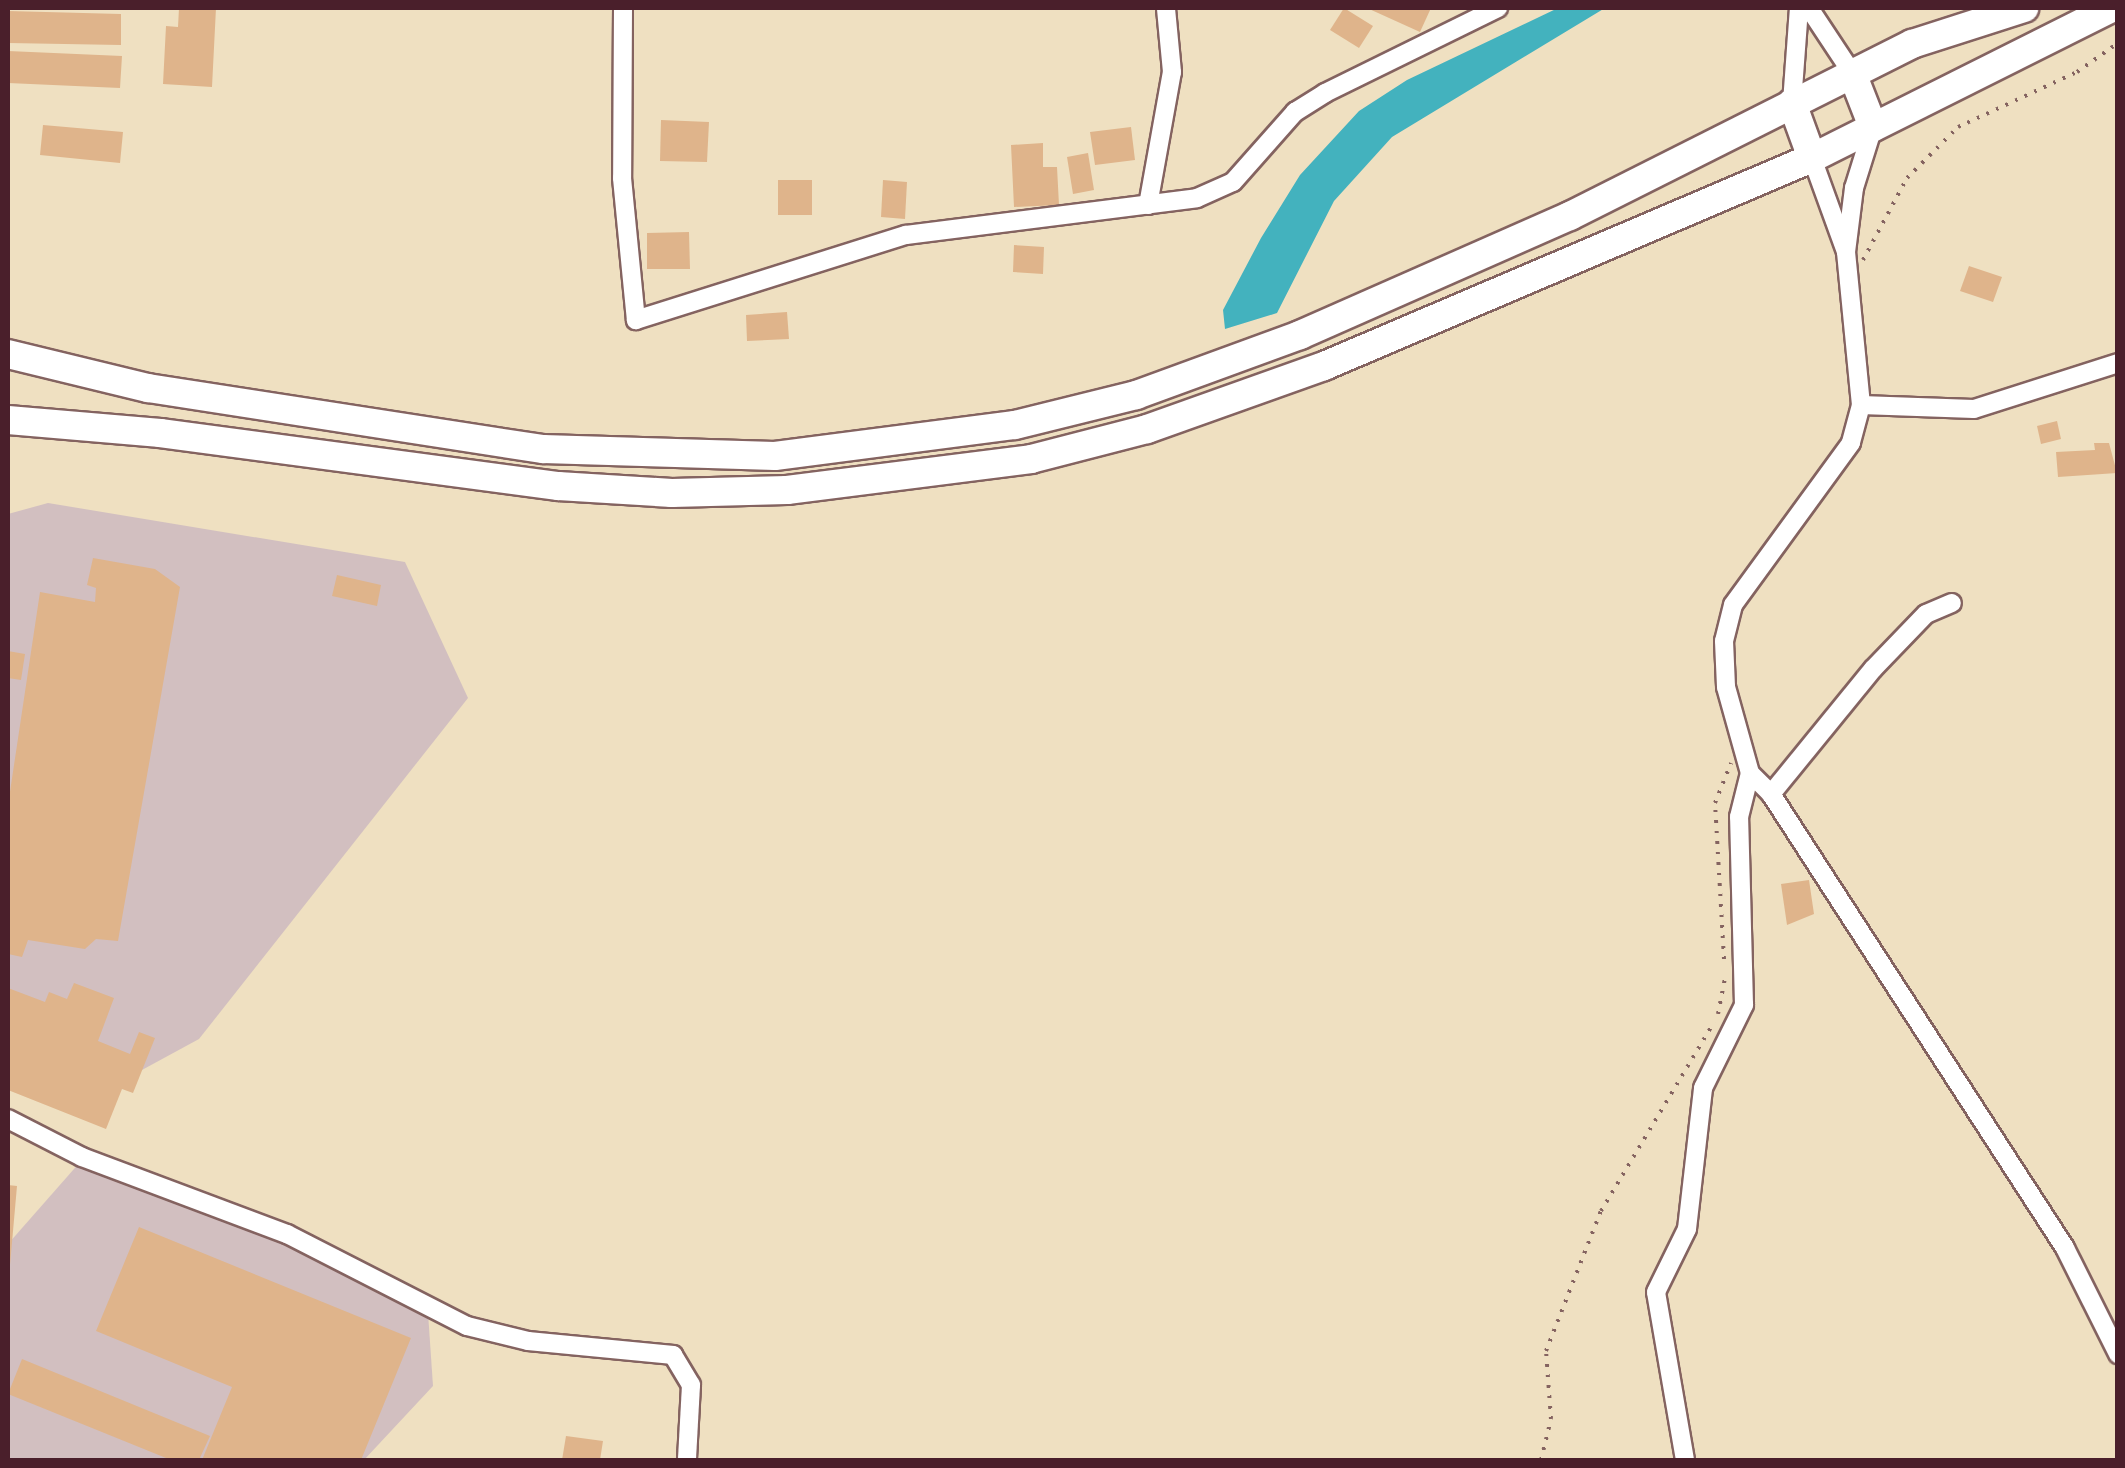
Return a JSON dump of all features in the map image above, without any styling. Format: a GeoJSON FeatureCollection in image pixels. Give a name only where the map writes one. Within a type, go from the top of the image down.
{"type":"FeatureCollection","features":[{"type":"Feature","properties":{"kind":"highway"},"geometry":{"type":"LineString","coordinates":[[8,354],[148,388],[542,448],[775,456],[1015,425],[1207,372],[1570,216],[1912,44],[2024,8]]}},
{"type":"Feature","properties":{"kind":"highway"},"geometry":{"type":"LineString","coordinates":[[8,420],[160,433],[558,486],[672,494],[928,476],[1030,459],[1226,404],[1812,158],[2112,8]]}},
{"type":"Feature","properties":{"kind":"highway"},"geometry":{"type":"LineString","coordinates":[[1852,73],[1874,127]]}},
{"type":"Feature","properties":{"kind":"highway"},"geometry":{"type":"LineString","coordinates":[[1792,102],[1812,158]]}},
{"type":"Feature","properties":{"kind":"street"},"geometry":{"type":"LineString","coordinates":[[623,8],[622,178],[636,320],[906,235],[1198,198],[1232,182],[1295,112],[1498,8]]}},
{"type":"Feature","properties":{"kind":"street"},"geometry":{"type":"LineString","coordinates":[[1148,205],[1172,72],[1166,8]]}},
{"type":"Feature","properties":{"kind":"street"},"geometry":{"type":"LineString","coordinates":[[1792,102],[1799,8]]}},
{"type":"Feature","properties":{"kind":"street"},"geometry":{"type":"LineString","coordinates":[[1809,8],[1852,73]]}},
{"type":"Feature","properties":{"kind":"street"},"geometry":{"type":"LineString","coordinates":[[1846,252],[1854,188],[1874,127]]}},
{"type":"Feature","properties":{"kind":"street"},"geometry":{"type":"LineString","coordinates":[[1812,158],[1846,252],[1861,405],[1840,459],[1733,606],[1724,641],[1726,687],[1740,751],[1750,773],[1771,794],[2065,1248],[2118,1354]]}},
{"type":"Feature","properties":{"kind":"street"},"geometry":{"type":"LineString","coordinates":[[1861,405],[1974,409],[2118,363]]}},
{"type":"Feature","properties":{"kind":"street"},"geometry":{"type":"LineString","coordinates":[[1771,794],[1873,669],[1926,614],[1952,603]]}},
{"type":"Feature","properties":{"kind":"street"},"geometry":{"type":"LineString","coordinates":[[1685,1460],[1656,1292],[1686,1230],[1703,1088],[1744,1004],[1739,817],[1750,773]]}},
{"type":"Feature","properties":{"kind":"street"},"geometry":{"type":"LineString","coordinates":[[8,1119],[82,1157],[288,1234],[496,1336],[673,1355],[691,1384],[687,1460]]}},
{"type":"Feature","properties":{"kind":"path"},"geometry":{"type":"LineString","coordinates":[[1850,281],[1908,178],[1958,128],[2077,72],[2118,43]]}},
{"type":"Feature","properties":{"kind":"path"},"geometry":{"type":"LineString","coordinates":[[1541,1460],[1551,1419],[1546,1351],[1601,1211],[1718,1015],[1725,976],[1715,803],[1740,751]]}},
{"type":"Feature","properties":{"kind":"shaded area"},"geometry":{"type":"Polygon","coordinates":[[[48,503],[405,562],[468,698],[199,1039],[72,1108],[8,1084],[8,514],[48,503]]]}},
{"type":"Feature","properties":{"kind":"shaded area"},"geometry":{"type":"Polygon","coordinates":[[[81,1161],[427,1298],[433,1386],[364,1460],[8,1460],[8,1244],[81,1161]]]}},
{"type":"Feature","properties":{"kind":"water"},"geometry":{"type":"Polygon","coordinates":[[[1558,8],[1605,8],[1392,137],[1334,201],[1277,313],[1225,329],[1223,310],[1261,238],[1300,175],[1359,111],[1407,80],[1558,8]]]}},
{"type":"Feature","properties":{"kind":"building"},"geometry":{"type":"Polygon","coordinates":[[[179,8],[216,8],[212,87],[163,84],[166,26],[178,27],[179,8]]]}},
{"type":"Feature","properties":{"kind":"building"},"geometry":{"type":"Polygon","coordinates":[[[1344,8],[1373,26],[1359,48],[1330,30],[1344,8]]]}},
{"type":"Feature","properties":{"kind":"building"},"geometry":{"type":"Polygon","coordinates":[[[1367,8],[1431,8],[1420,32],[1367,8]]]}},
{"type":"Feature","properties":{"kind":"building"},"geometry":{"type":"Polygon","coordinates":[[[8,11],[121,14],[121,45],[8,43],[8,11]]]}},
{"type":"Feature","properties":{"kind":"building"},"geometry":{"type":"Polygon","coordinates":[[[8,51],[122,56],[120,88],[8,83],[8,51]]]}},
{"type":"Feature","properties":{"kind":"building"},"geometry":{"type":"Polygon","coordinates":[[[661,120],[709,122],[707,162],[660,161],[661,120]]]}},
{"type":"Feature","properties":{"kind":"building"},"geometry":{"type":"Polygon","coordinates":[[[43,125],[123,132],[120,163],[40,155],[43,125]]]}},
{"type":"Feature","properties":{"kind":"building"},"geometry":{"type":"Polygon","coordinates":[[[1131,127],[1135,160],[1095,165],[1090,132],[1131,127]]]}},
{"type":"Feature","properties":{"kind":"building"},"geometry":{"type":"Polygon","coordinates":[[[1043,143],[1043,167],[1057,167],[1059,205],[1014,207],[1011,145],[1043,143]]]}},
{"type":"Feature","properties":{"kind":"building"},"geometry":{"type":"Polygon","coordinates":[[[1088,153],[1094,190],[1073,194],[1067,157],[1088,153]]]}},
{"type":"Feature","properties":{"kind":"building"},"geometry":{"type":"Polygon","coordinates":[[[778,180],[812,180],[812,215],[778,215],[778,180]]]}},
{"type":"Feature","properties":{"kind":"building"},"geometry":{"type":"Polygon","coordinates":[[[883,180],[907,182],[905,219],[881,217],[883,180]]]}},
{"type":"Feature","properties":{"kind":"building"},"geometry":{"type":"Polygon","coordinates":[[[689,232],[690,269],[647,269],[647,233],[689,232]]]}},
{"type":"Feature","properties":{"kind":"building"},"geometry":{"type":"Polygon","coordinates":[[[1014,245],[1044,247],[1043,274],[1013,272],[1014,245]]]}},
{"type":"Feature","properties":{"kind":"building"},"geometry":{"type":"Polygon","coordinates":[[[1969,266],[2002,277],[1993,302],[1960,291],[1969,266]]]}},
{"type":"Feature","properties":{"kind":"building"},"geometry":{"type":"Polygon","coordinates":[[[787,312],[789,339],[747,341],[746,315],[787,312]]]}},
{"type":"Feature","properties":{"kind":"building"},"geometry":{"type":"Polygon","coordinates":[[[2057,421],[2061,439],[2041,444],[2037,426],[2057,421]]]}},
{"type":"Feature","properties":{"kind":"building"},"geometry":{"type":"Polygon","coordinates":[[[2094,443],[2109,443],[2117,473],[2058,477],[2056,452],[2095,450],[2094,443]]]}},
{"type":"Feature","properties":{"kind":"building"},"geometry":{"type":"Polygon","coordinates":[[[93,558],[155,569],[180,587],[118,941],[96,939],[85,949],[28,940],[22,957],[8,954],[8,805],[40,592],[95,602],[96,588],[87,585],[93,558]]]}},
{"type":"Feature","properties":{"kind":"building"},"geometry":{"type":"Polygon","coordinates":[[[337,575],[381,585],[377,606],[332,596],[337,575]]]}},
{"type":"Feature","properties":{"kind":"building"},"geometry":{"type":"Polygon","coordinates":[[[8,651],[25,654],[21,680],[8,678],[8,651]]]}},
{"type":"Feature","properties":{"kind":"building"},"geometry":{"type":"Polygon","coordinates":[[[1809,880],[1814,914],[1787,925],[1781,884],[1809,880]]]}},
{"type":"Feature","properties":{"kind":"building"},"geometry":{"type":"Polygon","coordinates":[[[74,983],[114,998],[98,1041],[130,1054],[139,1032],[155,1038],[133,1093],[122,1089],[106,1129],[8,1090],[8,988],[45,1002],[49,992],[67,999],[74,983]]]}},
{"type":"Feature","properties":{"kind":"building"},"geometry":{"type":"Polygon","coordinates":[[[8,1185],[17,1186],[10,1265],[8,1265],[8,1185]]]}},
{"type":"Feature","properties":{"kind":"building"},"geometry":{"type":"Polygon","coordinates":[[[139,1227],[411,1338],[361,1460],[202,1460],[232,1387],[96,1331],[139,1227]]]}},
{"type":"Feature","properties":{"kind":"building"},"geometry":{"type":"Polygon","coordinates":[[[22,1359],[210,1436],[199,1460],[171,1460],[8,1394],[22,1359]]]}},
{"type":"Feature","properties":{"kind":"building"},"geometry":{"type":"Polygon","coordinates":[[[566,1436],[603,1441],[600,1460],[562,1460],[566,1436]]]}}]}
